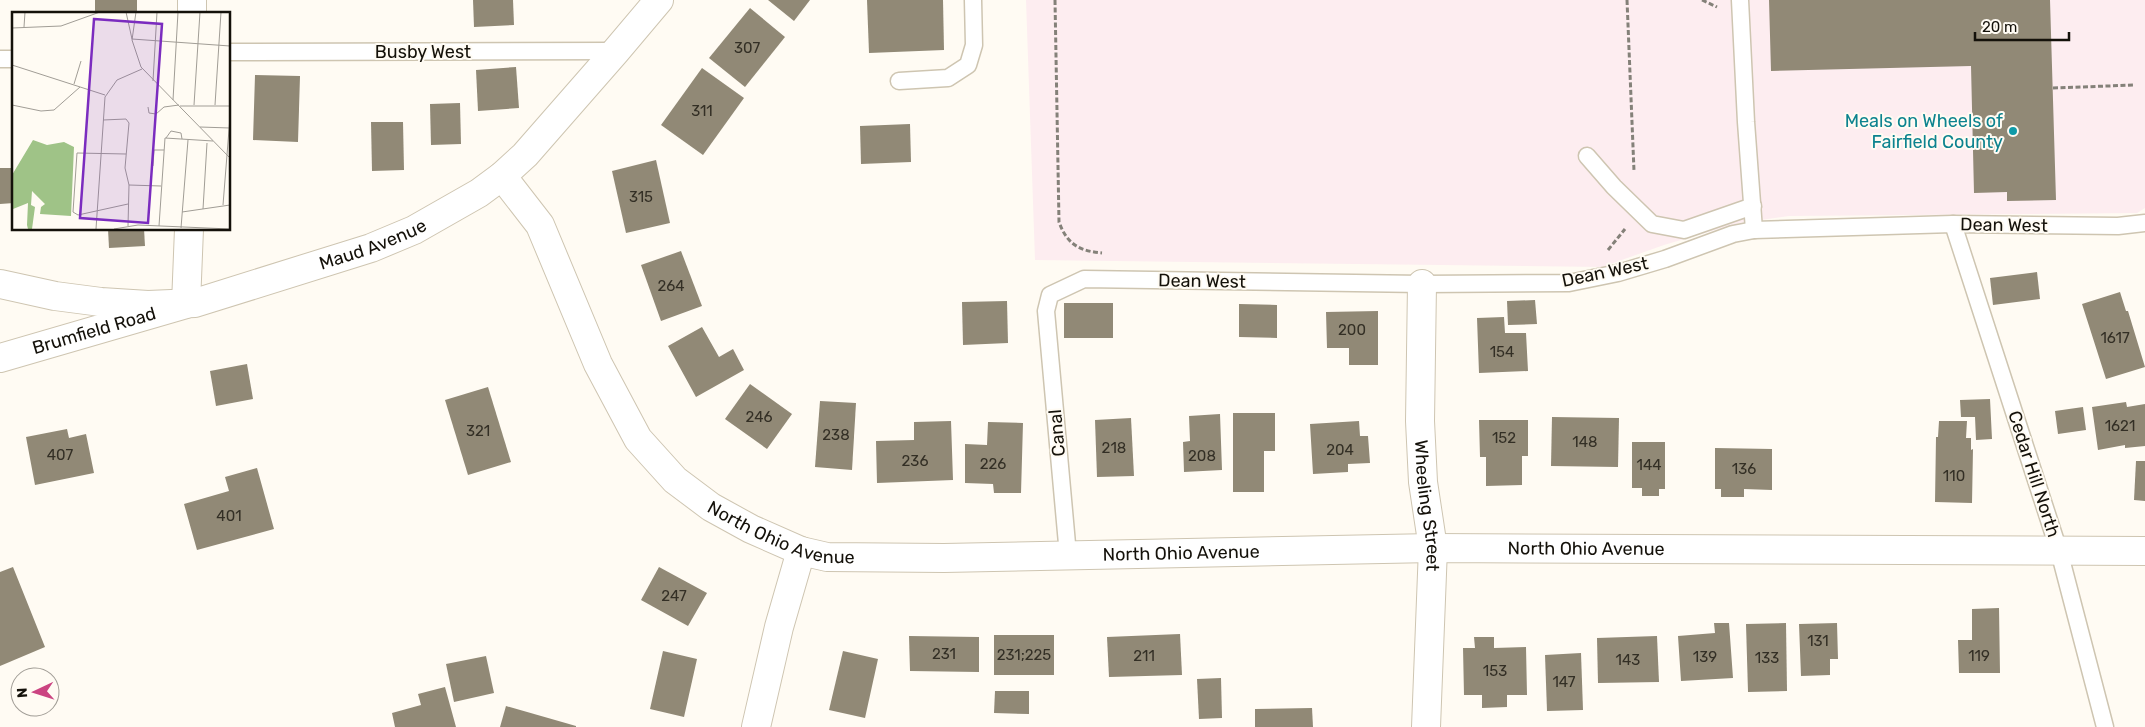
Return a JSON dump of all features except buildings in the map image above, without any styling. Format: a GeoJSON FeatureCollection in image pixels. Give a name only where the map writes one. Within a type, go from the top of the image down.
{"type":"FeatureCollection","features":[{"type":"Feature","properties":{"kind":"street","name":"Maud Avenue"},"geometry":{"type":"LineString","coordinates":[[0,284],[55,296],[101,302],[148,305],[195,303],[352,254],[414,230],[478,193],[502,176],[525,155],[659,0]]}},
{"type":"Feature","properties":{"kind":"street","name":"North Ohio Avenue"},"geometry":{"type":"LineString","coordinates":[[502,176],[540,225],[598,364],[638,439],[675,480],[711,507],[801,551],[828,556],[944,558],[1433,548],[2145,550]]}},
{"type":"Feature","properties":{"kind":"street"},"geometry":{"type":"LineString","coordinates":[[186,304],[189,230]]}},
{"type":"Feature","properties":{"kind":"street","name":"Wheeling Street"},"geometry":{"type":"LineString","coordinates":[[1422,284],[1420,421],[1422,482],[1433,548],[1426,727]]}},
{"type":"Feature","properties":{"kind":"street","name":"Brumfield Road"},"geometry":{"type":"LineString","coordinates":[[0,358],[186,304]]}},
{"type":"Feature","properties":{"kind":"street"},"geometry":{"type":"LineString","coordinates":[[756,727],[782,619],[801,551]]}},
{"type":"Feature","properties":{"kind":"lane"},"geometry":{"type":"LineString","coordinates":[[899,81],[948,78],[968,66],[974,45],[973,0]]}},
{"type":"Feature","properties":{"kind":"lane"},"geometry":{"type":"LineString","coordinates":[[1740,0],[1754,230]]}},
{"type":"Feature","properties":{"kind":"lane","name":"Busby West"},"geometry":{"type":"LineString","coordinates":[[230,52],[616,52]]}},
{"type":"Feature","properties":{"kind":"lane"},"geometry":{"type":"LineString","coordinates":[[1587,156],[1614,187],[1652,224],[1684,230],[1753,206]]}},
{"type":"Feature","properties":{"kind":"lane","name":"Dean West"},"geometry":{"type":"LineString","coordinates":[[1046,311],[1050,295],[1084,279],[1422,284],[1569,282],[1618,273],[1665,259],[1733,234],[1754,230],[1953,224],[2118,226],[2145,223]]}},
{"type":"Feature","properties":{"kind":"lane","name":"Cedar Hill North"},"geometry":{"type":"LineString","coordinates":[[1953,224],[2059,551],[2106,727]]}},
{"type":"Feature","properties":{"kind":"lane","name":"Canal"},"geometry":{"type":"LineString","coordinates":[[1046,311],[1068,555]]}},
{"type":"Feature","properties":{"kind":"path"},"geometry":{"type":"LineString","coordinates":[[1055,0],[1059,222],[1063,234],[1072,244],[1084,250],[1109,253]]}},
{"type":"Feature","properties":{"kind":"path"},"geometry":{"type":"LineString","coordinates":[[1606,252],[1624,232],[1635,208],[1627,0]]}},
{"type":"Feature","properties":{"kind":"path"},"geometry":{"type":"LineString","coordinates":[[2053,88],[2135,85]]}},
{"type":"Feature","properties":{"kind":"shaded area"},"geometry":{"type":"Polygon","coordinates":[[[1026,0],[2145,0],[2145,208],[2137,213],[1789,216],[1739,223],[1664,245],[1602,267],[1035,260],[1026,0]]]}},
{"type":"Feature","properties":{"kind":"place","name":"Meals on Wheels of Fairfield County"},"geometry":{"type":"Point","coordinates":[2013,131]}}]}
